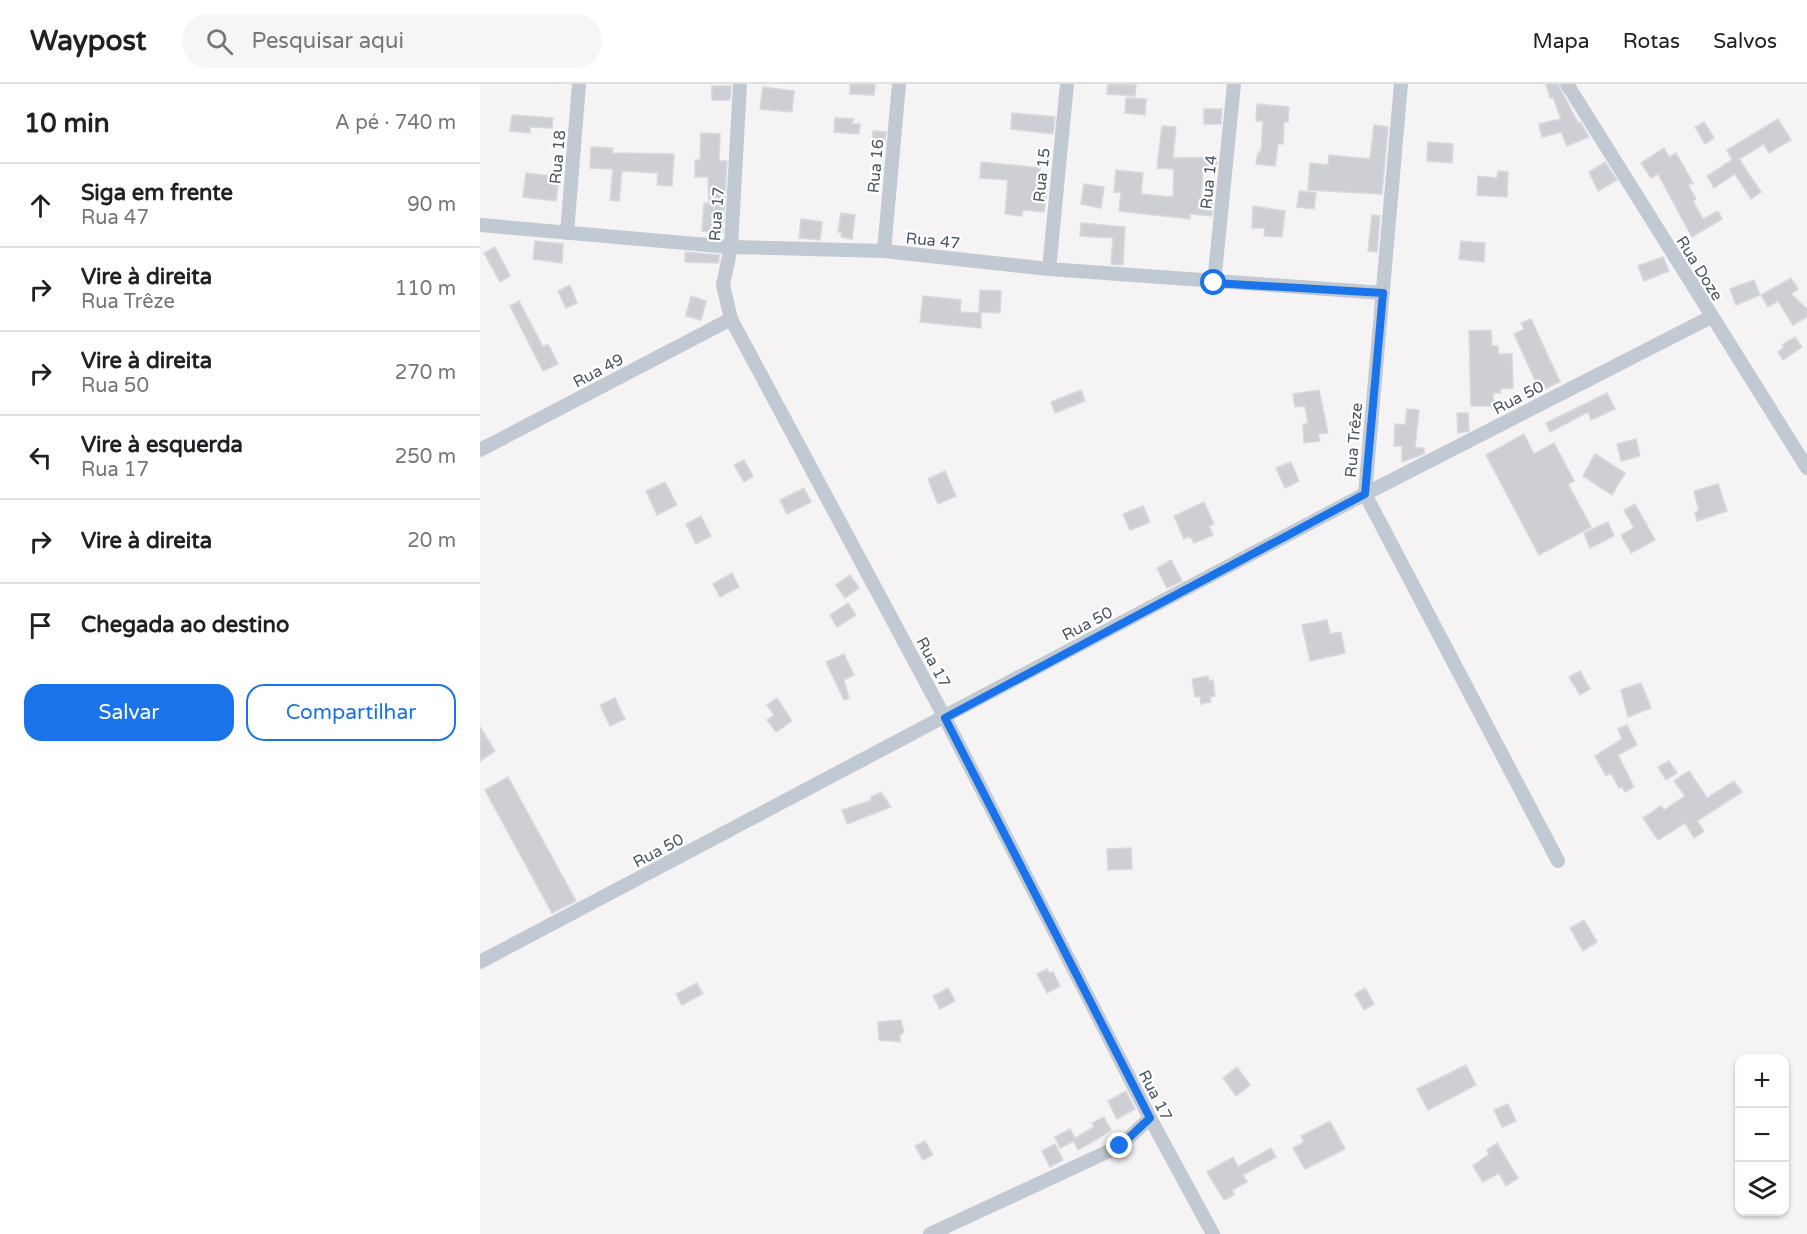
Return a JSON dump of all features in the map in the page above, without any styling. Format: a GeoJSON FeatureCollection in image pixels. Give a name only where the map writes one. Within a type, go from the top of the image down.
{"type":"FeatureCollection","features":[{"type":"Feature","properties":{"kind":"street","name":"Rua 18"},"geometry":{"type":"LineString","coordinates":[[567,233],[579,84]]}},
{"type":"Feature","properties":{"kind":"street","name":"Rua 17"},"geometry":{"type":"LineString","coordinates":[[740,84],[730,246],[723,285],[731,319],[945,718],[1150,1118],[1213,1234]]}},
{"type":"Feature","properties":{"kind":"street","name":"Rua 16"},"geometry":{"type":"LineString","coordinates":[[884,251],[900,84]]}},
{"type":"Feature","properties":{"kind":"street","name":"Rua 15"},"geometry":{"type":"LineString","coordinates":[[1049,269],[1067,84]]}},
{"type":"Feature","properties":{"kind":"street","name":"Rua 14"},"geometry":{"type":"LineString","coordinates":[[1214,283],[1234,84]]}},
{"type":"Feature","properties":{"kind":"street","name":"Rua Trêze"},"geometry":{"type":"LineString","coordinates":[[1401,84],[1365,494],[1558,861]]}},
{"type":"Feature","properties":{"kind":"street","name":"Rua Doze"},"geometry":{"type":"LineString","coordinates":[[1567,84],[1807,468]]}},
{"type":"Feature","properties":{"kind":"street","name":"Rua 47"},"geometry":{"type":"LineString","coordinates":[[480,225],[730,246],[884,251],[1049,269],[1214,283],[1383,293]]}},
{"type":"Feature","properties":{"kind":"street","name":"Rua 50"},"geometry":{"type":"LineString","coordinates":[[480,962],[1365,494],[1711,316]]}},
{"type":"Feature","properties":{"kind":"street","name":"Rua 49"},"geometry":{"type":"LineString","coordinates":[[480,450],[731,319]]}},
{"type":"Feature","properties":{"kind":"street"},"geometry":{"type":"LineString","coordinates":[[930,1234],[1120,1146],[1150,1118]]}},
{"type":"Feature","properties":{"kind":"building"},"geometry":{"type":"Polygon","coordinates":[[[850,84],[875,84],[874,95],[850,94],[850,84]]]}},
{"type":"Feature","properties":{"kind":"building"},"geometry":{"type":"Polygon","coordinates":[[[1108,84],[1136,85],[1135,96],[1107,94],[1108,84]]]}},
{"type":"Feature","properties":{"kind":"building"},"geometry":{"type":"Polygon","coordinates":[[[1546,84],[1558,84],[1578,123],[1580,122],[1589,137],[1567,146],[1561,132],[1542,137],[1539,124],[1561,119],[1553,97],[1550,98],[1546,84]]]}},
{"type":"Feature","properties":{"kind":"building"},"geometry":{"type":"Polygon","coordinates":[[[712,86],[731,86],[730,100],[712,100],[712,86]]]}},
{"type":"Feature","properties":{"kind":"building"},"geometry":{"type":"Polygon","coordinates":[[[763,87],[794,91],[792,112],[760,109],[763,87]]]}},
{"type":"Feature","properties":{"kind":"building"},"geometry":{"type":"Polygon","coordinates":[[[1126,98],[1146,99],[1145,115],[1125,113],[1126,98]]]}},
{"type":"Feature","properties":{"kind":"building"},"geometry":{"type":"Polygon","coordinates":[[[1257,104],[1289,107],[1288,122],[1284,122],[1283,144],[1278,143],[1275,166],[1256,164],[1258,152],[1261,152],[1263,121],[1256,121],[1257,104]]]}},
{"type":"Feature","properties":{"kind":"building"},"geometry":{"type":"Polygon","coordinates":[[[1204,109],[1222,109],[1221,124],[1204,124],[1204,109]]]}},
{"type":"Feature","properties":{"kind":"building"},"geometry":{"type":"Polygon","coordinates":[[[1012,113],[1055,117],[1053,134],[1011,129],[1012,113]]]}},
{"type":"Feature","properties":{"kind":"building"},"geometry":{"type":"Polygon","coordinates":[[[512,115],[553,118],[552,128],[530,127],[530,133],[510,131],[512,115]]]}},
{"type":"Feature","properties":{"kind":"building"},"geometry":{"type":"Polygon","coordinates":[[[835,118],[854,119],[851,124],[860,124],[859,134],[834,132],[835,118]]]}},
{"type":"Feature","properties":{"kind":"building"},"geometry":{"type":"Polygon","coordinates":[[[1778,119],[1791,140],[1769,153],[1764,144],[1739,159],[1761,192],[1751,199],[1735,174],[1714,188],[1707,176],[1732,160],[1727,150],[1778,119]]]}},
{"type":"Feature","properties":{"kind":"building"},"geometry":{"type":"Polygon","coordinates":[[[1704,122],[1714,138],[1705,144],[1695,127],[1704,122]]]}},
{"type":"Feature","properties":{"kind":"building"},"geometry":{"type":"Polygon","coordinates":[[[1374,125],[1388,127],[1382,194],[1308,190],[1310,163],[1328,165],[1329,155],[1370,159],[1374,125]]]}},
{"type":"Feature","properties":{"kind":"building"},"geometry":{"type":"Polygon","coordinates":[[[1162,126],[1176,127],[1173,158],[1218,157],[1216,169],[1203,169],[1201,201],[1213,201],[1212,216],[1190,214],[1190,219],[1119,211],[1121,192],[1114,192],[1116,170],[1143,173],[1141,194],[1173,197],[1174,169],[1157,168],[1162,126]]]}},
{"type":"Feature","properties":{"kind":"building"},"geometry":{"type":"Polygon","coordinates":[[[873,131],[886,132],[884,148],[872,147],[873,131]]]}},
{"type":"Feature","properties":{"kind":"building"},"geometry":{"type":"Polygon","coordinates":[[[701,133],[720,134],[719,161],[727,161],[723,233],[702,231],[704,203],[709,204],[708,177],[695,177],[695,160],[700,160],[701,133]]]}},
{"type":"Feature","properties":{"kind":"building"},"geometry":{"type":"Polygon","coordinates":[[[1428,142],[1453,144],[1452,163],[1427,161],[1428,142]]]}},
{"type":"Feature","properties":{"kind":"building"},"geometry":{"type":"Polygon","coordinates":[[[591,147],[613,148],[612,153],[674,154],[672,186],[657,185],[658,173],[622,171],[619,201],[610,200],[613,169],[590,168],[591,147]]]}},
{"type":"Feature","properties":{"kind":"building"},"geometry":{"type":"Polygon","coordinates":[[[1664,148],[1669,157],[1676,153],[1693,183],[1688,185],[1696,199],[1693,201],[1703,219],[1718,211],[1722,219],[1692,237],[1658,174],[1651,178],[1641,163],[1664,148]]]}},
{"type":"Feature","properties":{"kind":"building"},"geometry":{"type":"Polygon","coordinates":[[[981,162],[1040,168],[1038,191],[1047,192],[1044,212],[1023,210],[1022,216],[1005,214],[1008,180],[980,178],[981,162]]]}},
{"type":"Feature","properties":{"kind":"building"},"geometry":{"type":"Polygon","coordinates":[[[1605,162],[1617,180],[1598,191],[1589,172],[1605,162]]]}},
{"type":"Feature","properties":{"kind":"building"},"geometry":{"type":"Polygon","coordinates":[[[1498,171],[1508,172],[1507,197],[1477,195],[1478,176],[1497,178],[1498,171]]]}},
{"type":"Feature","properties":{"kind":"building"},"geometry":{"type":"Polygon","coordinates":[[[526,173],[559,177],[556,201],[523,197],[526,173]]]}},
{"type":"Feature","properties":{"kind":"building"},"geometry":{"type":"Polygon","coordinates":[[[1084,184],[1104,187],[1101,208],[1081,204],[1084,184]]]}},
{"type":"Feature","properties":{"kind":"building"},"geometry":{"type":"Polygon","coordinates":[[[1299,191],[1316,193],[1314,209],[1297,207],[1299,191]]]}},
{"type":"Feature","properties":{"kind":"building"},"geometry":{"type":"Polygon","coordinates":[[[1253,206],[1285,211],[1282,237],[1264,236],[1265,228],[1252,228],[1253,206]]]}},
{"type":"Feature","properties":{"kind":"building"},"geometry":{"type":"Polygon","coordinates":[[[841,213],[855,215],[852,239],[841,237],[842,232],[838,232],[841,213]]]}},
{"type":"Feature","properties":{"kind":"building"},"geometry":{"type":"Polygon","coordinates":[[[1372,215],[1380,216],[1377,252],[1368,251],[1372,215]]]}},
{"type":"Feature","properties":{"kind":"building"},"geometry":{"type":"Polygon","coordinates":[[[801,219],[822,222],[820,240],[799,238],[801,219]]]}},
{"type":"Feature","properties":{"kind":"building"},"geometry":{"type":"Polygon","coordinates":[[[1081,223],[1125,227],[1123,265],[1111,264],[1113,238],[1080,236],[1081,223]]]}},
{"type":"Feature","properties":{"kind":"building"},"geometry":{"type":"Polygon","coordinates":[[[535,241],[563,244],[562,263],[533,259],[535,241]]]}},
{"type":"Feature","properties":{"kind":"building"},"geometry":{"type":"Polygon","coordinates":[[[1461,241],[1485,243],[1484,262],[1459,259],[1461,241]]]}},
{"type":"Feature","properties":{"kind":"building"},"geometry":{"type":"Polygon","coordinates":[[[495,247],[510,276],[500,282],[484,253],[495,247]]]}},
{"type":"Feature","properties":{"kind":"building"},"geometry":{"type":"Polygon","coordinates":[[[685,252],[720,255],[718,263],[685,262],[685,252]]]}},
{"type":"Feature","properties":{"kind":"building"},"geometry":{"type":"Polygon","coordinates":[[[1663,257],[1669,271],[1644,281],[1638,266],[1663,257]]]}},
{"type":"Feature","properties":{"kind":"building"},"geometry":{"type":"Polygon","coordinates":[[[1791,278],[1798,289],[1791,294],[1807,309],[1807,317],[1793,325],[1778,301],[1768,307],[1761,295],[1791,278]]]}},
{"type":"Feature","properties":{"kind":"building"},"geometry":{"type":"Polygon","coordinates":[[[1754,280],[1760,295],[1736,305],[1730,289],[1754,280]]]}},
{"type":"Feature","properties":{"kind":"building"},"geometry":{"type":"Polygon","coordinates":[[[570,285],[577,303],[566,308],[558,291],[570,285]]]}},
{"type":"Feature","properties":{"kind":"building"},"geometry":{"type":"Polygon","coordinates":[[[980,290],[1001,291],[1000,313],[979,312],[980,290]]]}},
{"type":"Feature","properties":{"kind":"building"},"geometry":{"type":"Polygon","coordinates":[[[691,296],[706,301],[701,320],[686,316],[691,296]]]}},
{"type":"Feature","properties":{"kind":"building"},"geometry":{"type":"Polygon","coordinates":[[[923,296],[961,300],[960,312],[981,313],[981,328],[920,322],[923,296]]]}},
{"type":"Feature","properties":{"kind":"building"},"geometry":{"type":"Polygon","coordinates":[[[519,301],[543,347],[548,344],[558,364],[543,371],[510,306],[519,301]]]}},
{"type":"Feature","properties":{"kind":"building"},"geometry":{"type":"Polygon","coordinates":[[[1531,319],[1560,382],[1540,391],[1514,334],[1524,329],[1521,323],[1531,319]]]}},
{"type":"Feature","properties":{"kind":"building"},"geometry":{"type":"Polygon","coordinates":[[[1491,330],[1492,346],[1498,346],[1498,354],[1512,354],[1513,388],[1500,389],[1501,393],[1493,393],[1494,406],[1471,406],[1469,331],[1491,330]]]}},
{"type":"Feature","properties":{"kind":"building"},"geometry":{"type":"Polygon","coordinates":[[[1795,337],[1802,347],[1783,360],[1778,352],[1784,347],[1782,345],[1795,337]]]}},
{"type":"Feature","properties":{"kind":"building"},"geometry":{"type":"Polygon","coordinates":[[[1081,390],[1085,401],[1055,413],[1051,402],[1081,390]]]}},
{"type":"Feature","properties":{"kind":"building"},"geometry":{"type":"Polygon","coordinates":[[[1319,390],[1328,433],[1318,434],[1320,441],[1304,443],[1303,424],[1308,424],[1305,406],[1295,407],[1293,394],[1319,390]]]}},
{"type":"Feature","properties":{"kind":"building"},"geometry":{"type":"Polygon","coordinates":[[[1607,393],[1615,409],[1591,420],[1588,412],[1550,432],[1546,423],[1607,393]]]}},
{"type":"Feature","properties":{"kind":"building"},"geometry":{"type":"Polygon","coordinates":[[[1407,409],[1419,410],[1415,448],[1424,448],[1424,454],[1402,462],[1402,446],[1394,446],[1395,424],[1405,425],[1407,409]]]}},
{"type":"Feature","properties":{"kind":"building"},"geometry":{"type":"Polygon","coordinates":[[[1457,413],[1468,413],[1469,431],[1458,433],[1457,413]]]}},
{"type":"Feature","properties":{"kind":"building"},"geometry":{"type":"Polygon","coordinates":[[[1524,434],[1534,454],[1554,443],[1574,481],[1568,484],[1591,527],[1539,555],[1486,455],[1524,434]]]}},
{"type":"Feature","properties":{"kind":"building"},"geometry":{"type":"Polygon","coordinates":[[[1636,439],[1640,456],[1621,461],[1617,444],[1636,439]]]}},
{"type":"Feature","properties":{"kind":"building"},"geometry":{"type":"Polygon","coordinates":[[[1595,454],[1625,473],[1612,495],[1583,476],[1595,454]]]}},
{"type":"Feature","properties":{"kind":"building"},"geometry":{"type":"Polygon","coordinates":[[[744,460],[753,476],[744,482],[734,465],[744,460]]]}},
{"type":"Feature","properties":{"kind":"building"},"geometry":{"type":"Polygon","coordinates":[[[1291,462],[1299,481],[1285,488],[1276,468],[1291,462]]]}},
{"type":"Feature","properties":{"kind":"building"},"geometry":{"type":"Polygon","coordinates":[[[945,471],[956,496],[938,504],[928,479],[945,471]]]}},
{"type":"Feature","properties":{"kind":"building"},"geometry":{"type":"Polygon","coordinates":[[[665,482],[677,505],[657,515],[646,491],[665,482]]]}},
{"type":"Feature","properties":{"kind":"building"},"geometry":{"type":"Polygon","coordinates":[[[1718,484],[1727,511],[1697,521],[1695,512],[1699,511],[1694,491],[1718,484]]]}},
{"type":"Feature","properties":{"kind":"building"},"geometry":{"type":"Polygon","coordinates":[[[804,488],[811,502],[787,514],[780,500],[804,488]]]}},
{"type":"Feature","properties":{"kind":"building"},"geometry":{"type":"Polygon","coordinates":[[[1204,502],[1214,524],[1209,526],[1213,535],[1194,543],[1190,536],[1184,539],[1174,516],[1204,502]]]}},
{"type":"Feature","properties":{"kind":"building"},"geometry":{"type":"Polygon","coordinates":[[[1635,504],[1655,540],[1631,553],[1621,535],[1634,528],[1624,510],[1635,504]]]}},
{"type":"Feature","properties":{"kind":"building"},"geometry":{"type":"Polygon","coordinates":[[[1143,506],[1150,522],[1130,530],[1123,514],[1143,506]]]}},
{"type":"Feature","properties":{"kind":"building"},"geometry":{"type":"Polygon","coordinates":[[[701,516],[711,536],[696,544],[686,524],[701,516]]]}},
{"type":"Feature","properties":{"kind":"building"},"geometry":{"type":"Polygon","coordinates":[[[1608,522],[1614,536],[1590,548],[1584,533],[1608,522]]]}},
{"type":"Feature","properties":{"kind":"building"},"geometry":{"type":"Polygon","coordinates":[[[1171,560],[1182,581],[1167,588],[1157,568],[1171,560]]]}},
{"type":"Feature","properties":{"kind":"building"},"geometry":{"type":"Polygon","coordinates":[[[732,573],[739,587],[720,597],[713,584],[732,573]]]}},
{"type":"Feature","properties":{"kind":"building"},"geometry":{"type":"Polygon","coordinates":[[[850,575],[859,588],[845,598],[836,585],[850,575]]]}},
{"type":"Feature","properties":{"kind":"building"},"geometry":{"type":"Polygon","coordinates":[[[848,603],[856,615],[837,627],[830,615],[848,603]]]}},
{"type":"Feature","properties":{"kind":"building"},"geometry":{"type":"Polygon","coordinates":[[[1327,620],[1330,634],[1341,632],[1345,653],[1310,661],[1302,625],[1327,620]]]}},
{"type":"Feature","properties":{"kind":"building"},"geometry":{"type":"Polygon","coordinates":[[[844,654],[854,675],[844,680],[849,698],[844,700],[826,662],[844,654]]]}},
{"type":"Feature","properties":{"kind":"building"},"geometry":{"type":"Polygon","coordinates":[[[1580,671],[1590,689],[1580,695],[1569,677],[1580,671]]]}},
{"type":"Feature","properties":{"kind":"building"},"geometry":{"type":"Polygon","coordinates":[[[1208,676],[1209,681],[1213,680],[1215,696],[1210,697],[1211,702],[1201,704],[1200,696],[1195,697],[1192,679],[1208,676]]]}},
{"type":"Feature","properties":{"kind":"building"},"geometry":{"type":"Polygon","coordinates":[[[1641,683],[1651,708],[1628,717],[1621,690],[1641,683]]]}},
{"type":"Feature","properties":{"kind":"building"},"geometry":{"type":"Polygon","coordinates":[[[615,698],[625,719],[610,726],[600,705],[615,698]]]}},
{"type":"Feature","properties":{"kind":"building"},"geometry":{"type":"Polygon","coordinates":[[[777,698],[792,721],[776,732],[767,720],[774,715],[767,705],[777,698]]]}},
{"type":"Feature","properties":{"kind":"building"},"geometry":{"type":"Polygon","coordinates":[[[1627,725],[1637,745],[1618,755],[1634,787],[1625,792],[1622,787],[1619,788],[1611,773],[1606,776],[1595,756],[1622,739],[1618,729],[1627,725]]]}},
{"type":"Feature","properties":{"kind":"building"},"geometry":{"type":"Polygon","coordinates":[[[480,727],[495,751],[480,761],[480,727]]]}},
{"type":"Feature","properties":{"kind":"building"},"geometry":{"type":"Polygon","coordinates":[[[1669,761],[1677,773],[1666,780],[1658,767],[1669,761]]]}},
{"type":"Feature","properties":{"kind":"building"},"geometry":{"type":"Polygon","coordinates":[[[1689,771],[1707,798],[1734,781],[1742,792],[1697,821],[1704,831],[1694,838],[1685,823],[1658,840],[1643,818],[1661,806],[1664,810],[1685,796],[1674,781],[1689,771]]]}},
{"type":"Feature","properties":{"kind":"building"},"geometry":{"type":"Polygon","coordinates":[[[508,777],[576,901],[552,913],[485,790],[508,777]]]}},
{"type":"Feature","properties":{"kind":"building"},"geometry":{"type":"Polygon","coordinates":[[[881,792],[891,807],[847,824],[842,810],[872,800],[871,797],[881,792]]]}},
{"type":"Feature","properties":{"kind":"building"},"geometry":{"type":"Polygon","coordinates":[[[1131,848],[1132,869],[1108,870],[1107,849],[1131,848]]]}},
{"type":"Feature","properties":{"kind":"building"},"geometry":{"type":"Polygon","coordinates":[[[1584,920],[1597,942],[1583,951],[1570,928],[1584,920]]]}},
{"type":"Feature","properties":{"kind":"building"},"geometry":{"type":"Polygon","coordinates":[[[1047,969],[1049,973],[1053,972],[1060,986],[1047,993],[1037,974],[1047,969]]]}},
{"type":"Feature","properties":{"kind":"building"},"geometry":{"type":"Polygon","coordinates":[[[697,983],[703,994],[682,1005],[676,994],[697,983]]]}},
{"type":"Feature","properties":{"kind":"building"},"geometry":{"type":"Polygon","coordinates":[[[948,988],[955,1001],[940,1009],[933,996],[948,988]]]}},
{"type":"Feature","properties":{"kind":"building"},"geometry":{"type":"Polygon","coordinates":[[[1365,988],[1374,1004],[1364,1010],[1355,994],[1365,988]]]}},
{"type":"Feature","properties":{"kind":"building"},"geometry":{"type":"Polygon","coordinates":[[[901,1020],[904,1032],[900,1035],[900,1042],[879,1040],[878,1022],[901,1020]]]}},
{"type":"Feature","properties":{"kind":"building"},"geometry":{"type":"Polygon","coordinates":[[[1466,1065],[1476,1085],[1428,1110],[1417,1089],[1466,1065]]]}},
{"type":"Feature","properties":{"kind":"building"},"geometry":{"type":"Polygon","coordinates":[[[1237,1067],[1250,1085],[1236,1096],[1223,1078],[1237,1067]]]}},
{"type":"Feature","properties":{"kind":"building"},"geometry":{"type":"Polygon","coordinates":[[[1126,1091],[1135,1109],[1117,1119],[1108,1101],[1126,1091]]]}},
{"type":"Feature","properties":{"kind":"building"},"geometry":{"type":"Polygon","coordinates":[[[1508,1104],[1516,1121],[1502,1127],[1494,1110],[1508,1104]]]}},
{"type":"Feature","properties":{"kind":"building"},"geometry":{"type":"Polygon","coordinates":[[[1104,1117],[1111,1130],[1078,1150],[1074,1141],[1060,1148],[1055,1137],[1070,1129],[1075,1138],[1094,1127],[1092,1123],[1104,1117]]]}},
{"type":"Feature","properties":{"kind":"building"},"geometry":{"type":"Polygon","coordinates":[[[1330,1121],[1345,1149],[1305,1169],[1293,1148],[1304,1142],[1301,1136],[1330,1121]]]}},
{"type":"Feature","properties":{"kind":"building"},"geometry":{"type":"Polygon","coordinates":[[[925,1141],[933,1155],[923,1160],[915,1146],[925,1141]]]}},
{"type":"Feature","properties":{"kind":"building"},"geometry":{"type":"Polygon","coordinates":[[[1497,1143],[1518,1178],[1506,1186],[1499,1173],[1483,1182],[1473,1166],[1489,1154],[1487,1150],[1497,1143]]]}},
{"type":"Feature","properties":{"kind":"building"},"geometry":{"type":"Polygon","coordinates":[[[1055,1144],[1063,1160],[1050,1167],[1042,1151],[1055,1144]]]}},
{"type":"Feature","properties":{"kind":"building"},"geometry":{"type":"Polygon","coordinates":[[[1271,1148],[1276,1157],[1243,1175],[1247,1182],[1232,1190],[1234,1195],[1224,1200],[1207,1172],[1233,1157],[1238,1167],[1271,1148]]]}},
{"type":"Feature","properties":{"kind":"route"},"geometry":{"type":"LineString","coordinates":[[1120,1146],[1150,1118],[945,718],[1365,494],[1383,293],[1214,283]]}}]}
